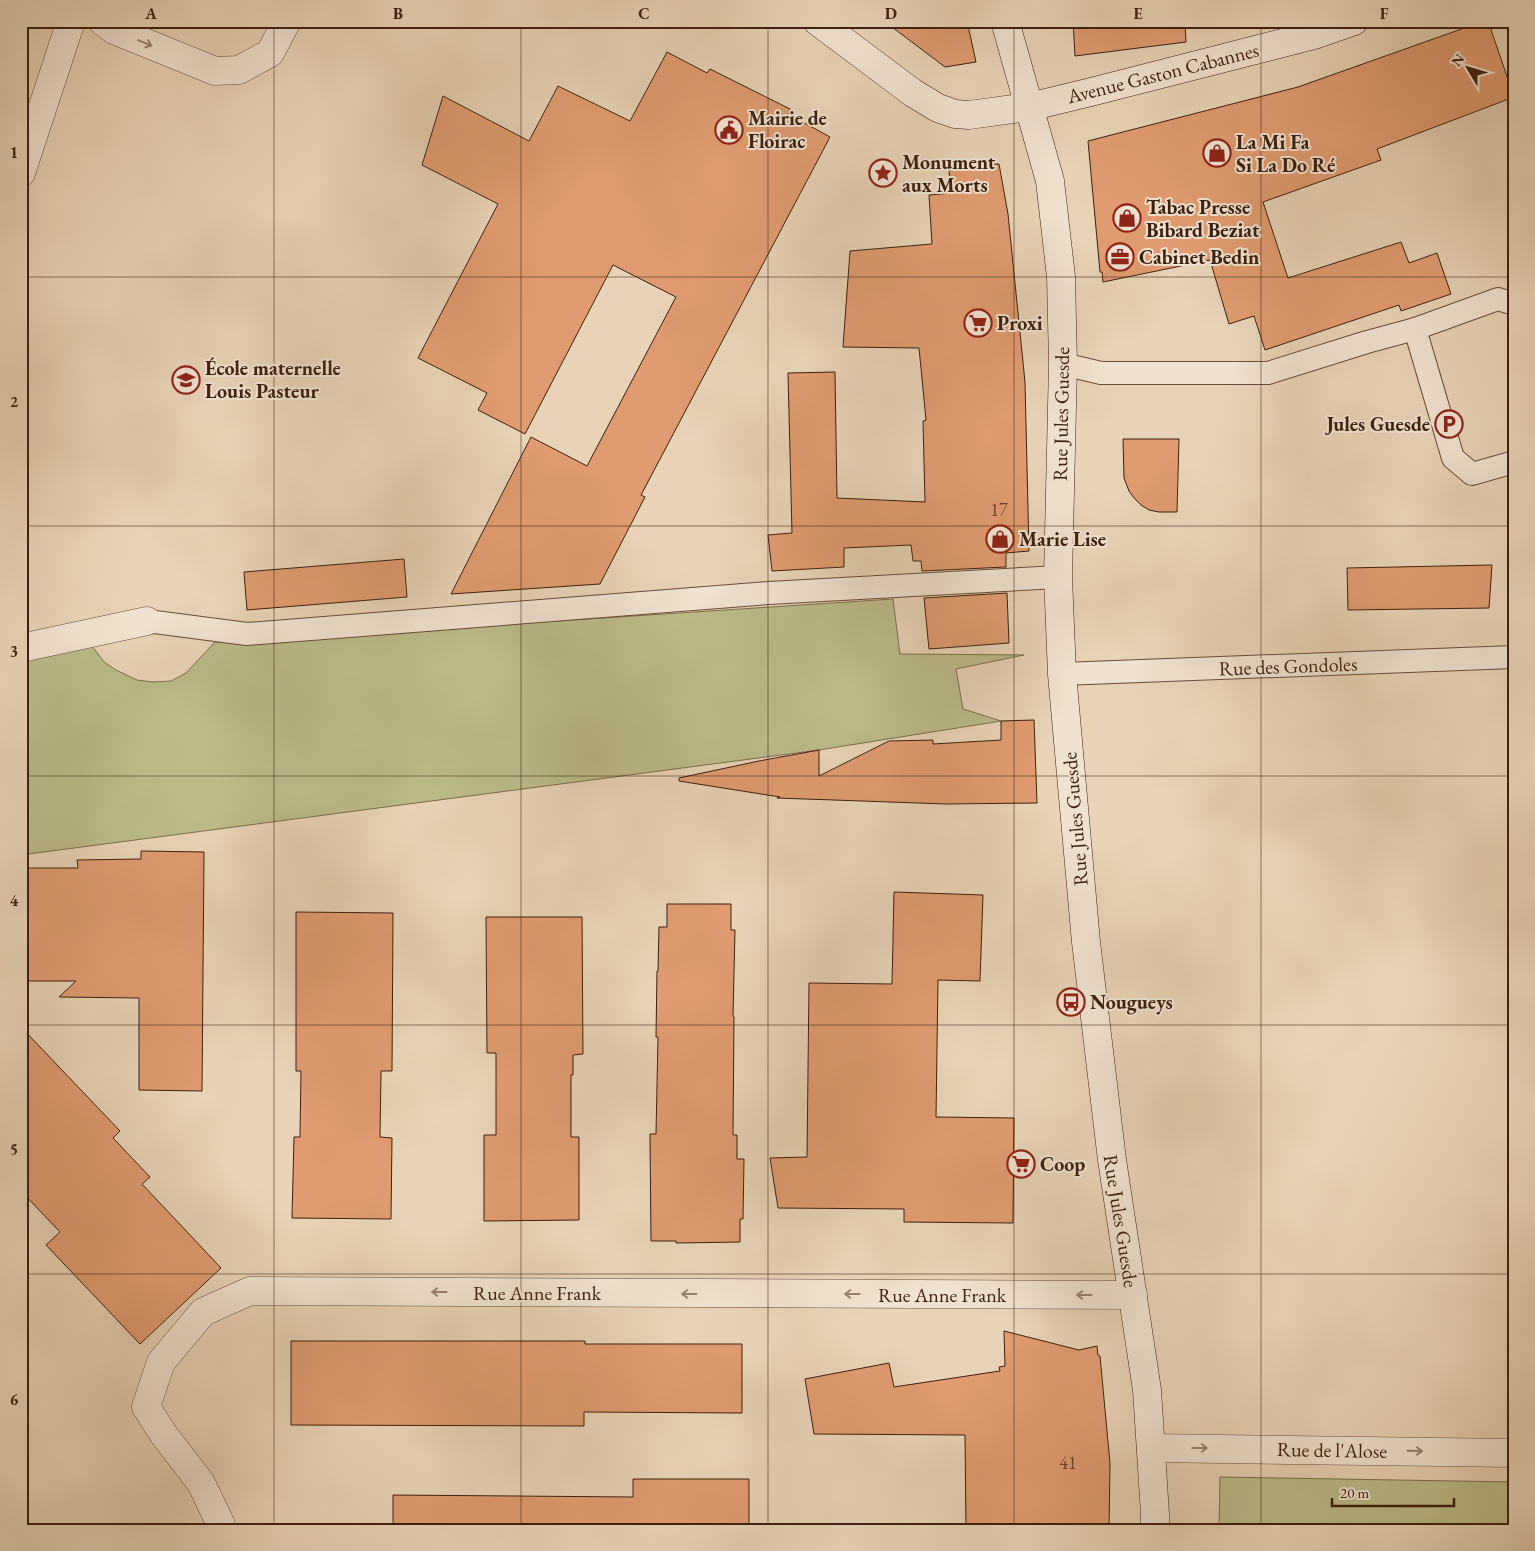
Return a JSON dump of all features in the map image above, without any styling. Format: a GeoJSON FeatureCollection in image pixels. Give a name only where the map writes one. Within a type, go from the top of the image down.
{"type":"FeatureCollection","features":[{"type":"Feature","properties":{"kind":"street"},"geometry":{"type":"LineString","coordinates":[[21,173],[71,21]]}},
{"type":"Feature","properties":{"kind":"street"},"geometry":{"type":"LineString","coordinates":[[102,21],[114,30],[214,71],[239,70],[270,53],[287,21]]}},
{"type":"Feature","properties":{"kind":"street","name":"Avenue Gaston Cabannes"},"geometry":{"type":"LineString","coordinates":[[817,21],[913,93],[938,108],[955,114],[969,115],[1029,107],[1314,35],[1354,21]]}},
{"type":"Feature","properties":{"kind":"street","name":"Rue Jules Guesde"},"geometry":{"type":"LineString","coordinates":[[1005,21],[1050,181],[1061,277],[1063,364],[1058,577],[1062,674],[1091,981],[1112,1160],[1148,1390],[1155,1530]]}},
{"type":"Feature","properties":{"kind":"street"},"geometry":{"type":"LineString","coordinates":[[21,648],[147,621]]}},
{"type":"Feature","properties":{"kind":"street","name":"Rue Anne Frank"},"geometry":{"type":"LineString","coordinates":[[221,1530],[201,1483],[164,1435],[146,1407],[161,1362],[203,1312],[250,1291],[1133,1296]]}},
{"type":"Feature","properties":{"kind":"street","name":"Rue de l'Alose"},"geometry":{"type":"LineString","coordinates":[[1151,1448],[1514,1453]]}},
{"type":"Feature","properties":{"kind":"lane"},"geometry":{"type":"LineString","coordinates":[[1063,364],[1101,373],[1268,372],[1415,329],[1498,299],[1514,304]]}},
{"type":"Feature","properties":{"kind":"lane"},"geometry":{"type":"LineString","coordinates":[[1415,329],[1453,458],[1472,474],[1514,462]]}},
{"type":"Feature","properties":{"kind":"lane"},"geometry":{"type":"LineString","coordinates":[[147,621],[247,634],[769,594],[1058,577]]}},
{"type":"Feature","properties":{"kind":"lane","name":"Rue des Gondoles"},"geometry":{"type":"LineString","coordinates":[[1062,674],[1514,657]]}},
{"type":"Feature","properties":{"kind":"green space"},"geometry":{"type":"Polygon","coordinates":[[[893,599],[900,654],[1024,655],[956,669],[963,709],[1001,721],[819,750],[21,855],[21,658],[89,642],[104,662],[137,680],[153,682],[171,681],[186,673],[215,642],[893,599]]]}},
{"type":"Feature","properties":{"kind":"green space"},"geometry":{"type":"Polygon","coordinates":[[[1220,1477],[1514,1482],[1514,1530],[1219,1530],[1220,1477]]]}},
{"type":"Feature","properties":{"kind":"building"},"geometry":{"type":"Polygon","coordinates":[[[884,21],[967,21],[976,62],[945,67],[884,21]]]}},
{"type":"Feature","properties":{"kind":"building"},"geometry":{"type":"Polygon","coordinates":[[[1073,21],[1185,21],[1186,42],[1075,56],[1073,21]]]}},
{"type":"Feature","properties":{"kind":"building"},"geometry":{"type":"Polygon","coordinates":[[[1488,21],[1514,97],[1377,149],[1381,160],[1263,202],[1288,278],[1401,242],[1409,263],[1437,253],[1451,294],[1401,311],[1399,305],[1265,350],[1254,316],[1229,324],[1210,260],[1103,282],[1102,272],[1100,272],[1088,141],[1298,87],[1488,21]]]}},
{"type":"Feature","properties":{"kind":"building"},"geometry":{"type":"Polygon","coordinates":[[[667,52],[707,73],[710,69],[790,109],[788,114],[830,137],[641,495],[645,497],[600,584],[451,594],[531,437],[587,466],[676,297],[613,265],[525,434],[478,410],[487,393],[418,358],[498,204],[422,165],[443,96],[529,141],[558,86],[630,121],[667,52]]]}},
{"type":"Feature","properties":{"kind":"building"},"geometry":{"type":"Polygon","coordinates":[[[948,160],[977,165],[999,164],[1008,214],[1025,382],[1029,551],[1006,553],[1006,567],[922,571],[921,561],[913,561],[911,545],[844,548],[844,567],[772,571],[768,535],[792,533],[788,373],[835,372],[837,498],[925,502],[923,421],[926,420],[919,348],[843,347],[850,251],[932,244],[929,195],[951,193],[948,160]]]}},
{"type":"Feature","properties":{"kind":"building"},"geometry":{"type":"Polygon","coordinates":[[[1123,439],[1179,439],[1177,512],[1149,510],[1134,498],[1124,478],[1123,439]]]}},
{"type":"Feature","properties":{"kind":"building"},"geometry":{"type":"Polygon","coordinates":[[[404,559],[407,597],[247,610],[244,572],[404,559]]]}},
{"type":"Feature","properties":{"kind":"building"},"geometry":{"type":"Polygon","coordinates":[[[1492,565],[1489,608],[1348,610],[1347,568],[1492,565]]]}},
{"type":"Feature","properties":{"kind":"building"},"geometry":{"type":"Polygon","coordinates":[[[1007,593],[1009,643],[929,649],[924,598],[1007,593]]]}},
{"type":"Feature","properties":{"kind":"building"},"geometry":{"type":"Polygon","coordinates":[[[1034,720],[1037,803],[946,804],[777,798],[780,797],[679,781],[679,778],[819,750],[819,776],[889,741],[933,740],[933,744],[1001,740],[1001,721],[1034,720]]]}},
{"type":"Feature","properties":{"kind":"building"},"geometry":{"type":"Polygon","coordinates":[[[141,851],[204,852],[202,1091],[139,1090],[139,998],[59,997],[76,981],[21,981],[21,868],[78,868],[77,860],[141,859],[141,851]]]}},
{"type":"Feature","properties":{"kind":"building"},"geometry":{"type":"Polygon","coordinates":[[[894,892],[983,895],[980,981],[938,980],[936,1117],[1014,1118],[1013,1223],[904,1222],[904,1209],[778,1208],[770,1158],[807,1157],[809,983],[892,984],[894,892]]]}},
{"type":"Feature","properties":{"kind":"building"},"geometry":{"type":"Polygon","coordinates":[[[667,904],[731,904],[731,930],[735,930],[733,1135],[737,1135],[737,1159],[744,1159],[743,1219],[740,1219],[740,1242],[676,1243],[676,1241],[651,1241],[650,1134],[656,1134],[659,927],[667,927],[667,904]]]}},
{"type":"Feature","properties":{"kind":"building"},"geometry":{"type":"Polygon","coordinates":[[[296,912],[393,913],[392,1071],[381,1071],[380,1137],[392,1138],[391,1219],[292,1218],[294,1137],[300,1137],[301,1071],[296,1071],[296,912]]]}},
{"type":"Feature","properties":{"kind":"building"},"geometry":{"type":"Polygon","coordinates":[[[486,917],[582,917],[583,1054],[573,1055],[573,1075],[571,1075],[571,1137],[579,1137],[579,1220],[484,1221],[484,1135],[496,1135],[496,1053],[487,1053],[486,917]]]}},
{"type":"Feature","properties":{"kind":"building"},"geometry":{"type":"Polygon","coordinates":[[[21,1027],[120,1131],[113,1138],[150,1177],[142,1184],[221,1268],[140,1344],[46,1245],[60,1232],[21,1191],[21,1027]]]}},
{"type":"Feature","properties":{"kind":"building"},"geometry":{"type":"Polygon","coordinates":[[[1004,1331],[1079,1350],[1097,1346],[1098,1355],[1100,1356],[1110,1463],[1109,1530],[966,1530],[965,1435],[814,1434],[805,1379],[889,1363],[894,1387],[1000,1371],[999,1367],[1005,1366],[1004,1331]]]}},
{"type":"Feature","properties":{"kind":"building"},"geometry":{"type":"Polygon","coordinates":[[[291,1341],[585,1341],[585,1344],[742,1344],[742,1413],[584,1412],[584,1426],[291,1425],[291,1341]]]}},
{"type":"Feature","properties":{"kind":"building"},"geometry":{"type":"Polygon","coordinates":[[[633,1479],[749,1479],[749,1530],[393,1530],[393,1495],[633,1497],[633,1479]]]}},
{"type":"Feature","properties":{"kind":"place","name":"Mairie de Floirac"},"geometry":{"type":"Point","coordinates":[729,130]}},
{"type":"Feature","properties":{"kind":"place","name":"La Mi Fa Si La Do Ré"},"geometry":{"type":"Point","coordinates":[1217,153]}},
{"type":"Feature","properties":{"kind":"place","name":"Monument aux Morts"},"geometry":{"type":"Point","coordinates":[883,173]}},
{"type":"Feature","properties":{"kind":"place","name":"Tabac Presse Bibard Beziat"},"geometry":{"type":"Point","coordinates":[1127,218]}},
{"type":"Feature","properties":{"kind":"place","name":"Cabinet Bedin"},"geometry":{"type":"Point","coordinates":[1120,257]}},
{"type":"Feature","properties":{"kind":"place","name":"Proxi"},"geometry":{"type":"Point","coordinates":[978,323]}},
{"type":"Feature","properties":{"kind":"place","name":"École maternelle Louis Pasteur"},"geometry":{"type":"Point","coordinates":[186,380]}},
{"type":"Feature","properties":{"kind":"place","name":"Jules Guesde"},"geometry":{"type":"Point","coordinates":[1449,424]}},
{"type":"Feature","properties":{"kind":"place","name":"Marie Lise"},"geometry":{"type":"Point","coordinates":[1000,539]}},
{"type":"Feature","properties":{"kind":"place","name":"Nougueys"},"geometry":{"type":"Point","coordinates":[1071,1002]}},
{"type":"Feature","properties":{"kind":"place","name":"Coop"},"geometry":{"type":"Point","coordinates":[1021,1164]}}]}
